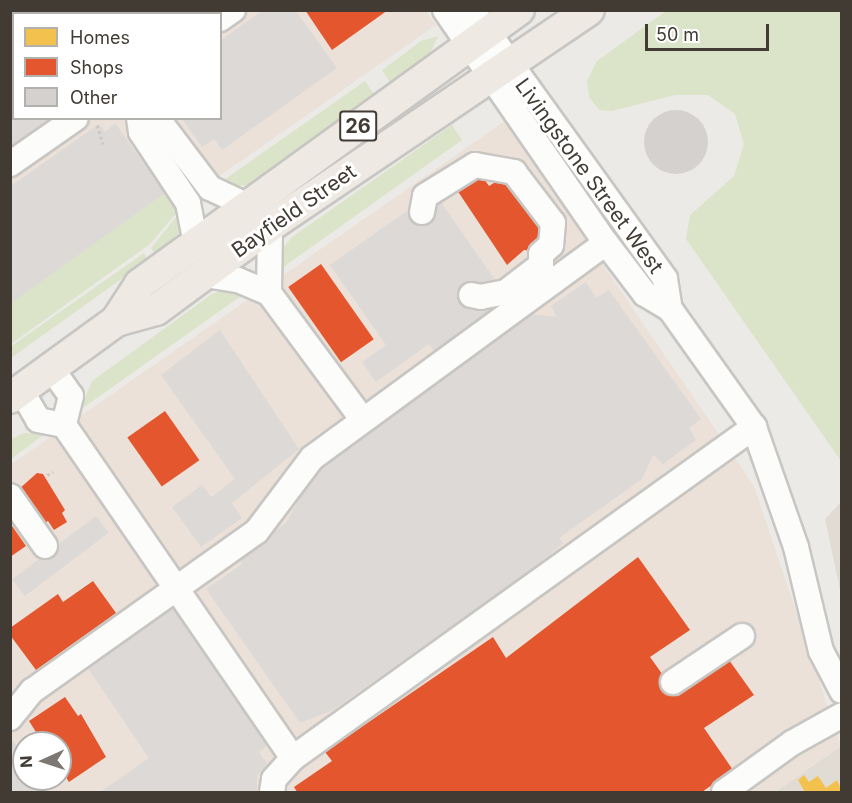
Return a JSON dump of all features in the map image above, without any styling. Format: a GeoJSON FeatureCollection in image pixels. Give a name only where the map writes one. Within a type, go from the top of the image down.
{"type":"FeatureCollection","features":[{"type":"Feature","properties":{"kind":"main road","name":"Bayfield Street"},"geometry":{"type":"LineString","coordinates":[[116,321],[156,310],[270,226],[486,48],[519,10]]}},
{"type":"Feature","properties":{"kind":"main road","name":"Bayfield Street"},"geometry":{"type":"LineString","coordinates":[[16,394],[116,321],[140,284],[248,206],[486,48],[589,10]]}},
{"type":"Feature","properties":{"kind":"street"},"geometry":{"type":"LineString","coordinates":[[445,10],[486,48]]}},
{"type":"Feature","properties":{"kind":"street","name":"Livingstone Street West"},"geometry":{"type":"LineString","coordinates":[[486,48],[606,243],[645,294],[670,309],[754,427],[796,547],[821,651],[836,664],[842,691]]}},
{"type":"Feature","properties":{"kind":"street","name":"Livingstone Street West"},"geometry":{"type":"LineString","coordinates":[[486,48],[665,279],[670,309]]}},
{"type":"Feature","properties":{"kind":"street"},"geometry":{"type":"LineString","coordinates":[[139,120],[141,132],[188,203],[196,244]]}},
{"type":"Feature","properties":{"kind":"street"},"geometry":{"type":"LineString","coordinates":[[159,120],[210,188],[248,206]]}},
{"type":"Feature","properties":{"kind":"street"},"geometry":{"type":"LineString","coordinates":[[10,164],[86,122]]}},
{"type":"Feature","properties":{"kind":"street"},"geometry":{"type":"LineString","coordinates":[[422,212],[425,196],[475,165],[514,172],[554,223],[551,245],[542,254],[541,265],[506,292],[481,297],[471,295]]}},
{"type":"Feature","properties":{"kind":"street"},"geometry":{"type":"LineString","coordinates":[[269,293],[270,226]]}},
{"type":"Feature","properties":{"kind":"street"},"geometry":{"type":"LineString","coordinates":[[10,718],[32,691],[257,531],[312,458],[606,243]]}},
{"type":"Feature","properties":{"kind":"street"},"geometry":{"type":"LineString","coordinates":[[205,275],[238,280],[269,293],[363,420]]}},
{"type":"Feature","properties":{"kind":"street"},"geometry":{"type":"LineString","coordinates":[[52,369],[70,396],[64,425]]}},
{"type":"Feature","properties":{"kind":"street"},"geometry":{"type":"LineString","coordinates":[[16,394],[38,420],[64,425],[293,758]]}},
{"type":"Feature","properties":{"kind":"street"},"geometry":{"type":"LineString","coordinates":[[273,792],[274,779],[293,758],[754,427]]}},
{"type":"Feature","properties":{"kind":"street"},"geometry":{"type":"LineString","coordinates":[[10,496],[45,546]]}},
{"type":"Feature","properties":{"kind":"street"},"geometry":{"type":"LineString","coordinates":[[673,682],[742,636]]}},
{"type":"Feature","properties":{"kind":"street"},"geometry":{"type":"LineString","coordinates":[[724,792],[792,743],[842,715]]}},
{"type":"Feature","properties":{"kind":"path"},"geometry":{"type":"LineString","coordinates":[[86,122],[103,144]]}},
{"type":"Feature","properties":{"kind":"path"},"geometry":{"type":"LineString","coordinates":[[47,475],[53,472]]}},
{"type":"Feature","properties":{"kind":"shaded area"},"geometry":{"type":"Polygon","coordinates":[[[11,10],[202,10],[12,12],[12,120],[48,120],[11,146],[11,10]]]}},
{"type":"Feature","properties":{"kind":"shaded area"},"geometry":{"type":"Polygon","coordinates":[[[263,10],[296,11],[337,68],[222,150],[214,139],[202,147],[183,120],[222,120],[222,39],[263,10]]]}},
{"type":"Feature","properties":{"kind":"shaded area"},"geometry":{"type":"Polygon","coordinates":[[[11,11],[426,11],[436,25],[155,221],[11,333],[11,11]]]}},
{"type":"Feature","properties":{"kind":"shaded area"},"geometry":{"type":"Polygon","coordinates":[[[505,121],[754,486],[841,746],[775,792],[11,792],[10,465],[505,121]]]}},
{"type":"Feature","properties":{"kind":"shaded area"},"geometry":{"type":"Polygon","coordinates":[[[115,123],[165,193],[11,303],[11,186],[99,124],[105,132],[115,123]]]}},
{"type":"Feature","properties":{"kind":"shaded area"},"geometry":{"type":"Polygon","coordinates":[[[434,192],[495,280],[475,294],[490,316],[436,354],[429,344],[376,382],[362,362],[386,345],[330,265],[434,192]]]}},
{"type":"Feature","properties":{"kind":"shaded area"},"geometry":{"type":"Polygon","coordinates":[[[586,282],[596,298],[609,290],[701,419],[689,428],[696,440],[663,464],[653,455],[642,479],[559,538],[563,543],[539,564],[333,710],[300,723],[206,589],[242,564],[239,557],[286,523],[314,471],[529,314],[557,317],[551,306],[586,282]]]}},
{"type":"Feature","properties":{"kind":"shaded area"},"geometry":{"type":"Polygon","coordinates":[[[220,330],[299,449],[232,503],[242,518],[201,547],[172,507],[202,485],[211,497],[235,479],[161,375],[220,330]]]}},
{"type":"Feature","properties":{"kind":"shaded area"},"geometry":{"type":"Polygon","coordinates":[[[841,502],[841,595],[825,519],[841,502]]]}},
{"type":"Feature","properties":{"kind":"shaded area"},"geometry":{"type":"Polygon","coordinates":[[[96,516],[109,533],[25,596],[12,579],[96,516]]]}},
{"type":"Feature","properties":{"kind":"shaded area"},"geometry":{"type":"Polygon","coordinates":[[[175,606],[270,743],[259,752],[267,763],[257,776],[257,792],[100,792],[149,758],[87,667],[175,606]]]}},
{"type":"Feature","properties":{"kind":"shaded area"},"geometry":{"type":"Polygon","coordinates":[[[11,738],[12,791],[48,792],[11,792],[11,738]]]}},
{"type":"Feature","properties":{"kind":"shaded area"},"geometry":{"type":"Polygon","coordinates":[[[841,746],[841,792],[775,792],[841,746]]]}},
{"type":"Feature","properties":{"kind":"green space"},"geometry":{"type":"Polygon","coordinates":[[[666,11],[841,11],[841,461],[686,239],[690,215],[734,176],[744,144],[735,114],[708,95],[675,95],[612,111],[599,110],[589,97],[587,81],[597,61],[666,11]]]}},
{"type":"Feature","properties":{"kind":"green space"},"geometry":{"type":"Polygon","coordinates":[[[438,36],[429,56],[391,84],[382,70],[421,41],[438,36]]]}},
{"type":"Feature","properties":{"kind":"green space"},"geometry":{"type":"Polygon","coordinates":[[[365,81],[375,96],[255,184],[231,187],[221,182],[365,81]]]}},
{"type":"Feature","properties":{"kind":"green space"},"geometry":{"type":"Polygon","coordinates":[[[452,125],[462,140],[275,273],[279,253],[292,237],[452,125]]]}},
{"type":"Feature","properties":{"kind":"green space"},"geometry":{"type":"Polygon","coordinates":[[[165,193],[179,210],[150,244],[11,344],[10,303],[165,193]]]}},
{"type":"Feature","properties":{"kind":"green space"},"geometry":{"type":"Polygon","coordinates":[[[181,211],[179,233],[155,255],[151,248],[181,211]]]}},
{"type":"Feature","properties":{"kind":"green space"},"geometry":{"type":"Polygon","coordinates":[[[144,253],[148,260],[11,358],[10,347],[144,253]]]}},
{"type":"Feature","properties":{"kind":"green space"},"geometry":{"type":"Polygon","coordinates":[[[232,288],[248,291],[80,410],[92,381],[212,294],[232,288]]]}},
{"type":"Feature","properties":{"kind":"green space"},"geometry":{"type":"Polygon","coordinates":[[[24,433],[45,434],[11,459],[11,439],[24,433]]]}},
{"type":"Feature","properties":{"kind":"building: Homes"},"geometry":{"type":"Polygon","coordinates":[[[804,775],[809,782],[818,776],[826,788],[837,780],[842,792],[805,792],[798,780],[804,775]]]}},
{"type":"Feature","properties":{"kind":"building: Shops"},"geometry":{"type":"Polygon","coordinates":[[[305,10],[388,10],[332,50],[305,10]]]}},
{"type":"Feature","properties":{"kind":"building: Shops"},"geometry":{"type":"Polygon","coordinates":[[[507,175],[546,236],[535,251],[524,250],[507,265],[457,190],[482,176],[489,186],[507,175]]]}},
{"type":"Feature","properties":{"kind":"building: Shops"},"geometry":{"type":"Polygon","coordinates":[[[321,264],[374,339],[341,362],[288,287],[321,264]]]}},
{"type":"Feature","properties":{"kind":"building: Shops"},"geometry":{"type":"Polygon","coordinates":[[[165,411],[199,460],[162,487],[127,437],[165,411]]]}},
{"type":"Feature","properties":{"kind":"building: Shops"},"geometry":{"type":"Polygon","coordinates":[[[37,473],[43,474],[65,510],[62,513],[67,522],[54,530],[48,521],[43,524],[19,489],[37,473]]]}},
{"type":"Feature","properties":{"kind":"building: Shops"},"geometry":{"type":"Polygon","coordinates":[[[10,523],[26,546],[10,557],[10,523]]]}},
{"type":"Feature","properties":{"kind":"building: Shops"},"geometry":{"type":"Polygon","coordinates":[[[638,557],[690,630],[650,657],[678,696],[729,660],[754,695],[704,728],[733,770],[702,792],[297,792],[294,787],[332,761],[325,752],[493,637],[506,658],[638,557]]]}},
{"type":"Feature","properties":{"kind":"building: Shops"},"geometry":{"type":"Polygon","coordinates":[[[93,581],[116,613],[36,670],[10,635],[10,628],[58,594],[63,602],[93,581]]]}},
{"type":"Feature","properties":{"kind":"building: Shops"},"geometry":{"type":"Polygon","coordinates":[[[65,697],[78,716],[81,714],[106,757],[72,780],[72,731],[35,731],[29,721],[65,697]]]}},
{"type":"Feature","properties":{"kind":"building: Other"},"geometry":{"type":"Polygon","coordinates":[[[670,110],[682,110],[699,119],[706,130],[708,142],[706,154],[699,165],[682,174],[670,174],[658,169],[649,160],[644,148],[644,136],[649,124],[658,115],[670,110]]]}}]}
